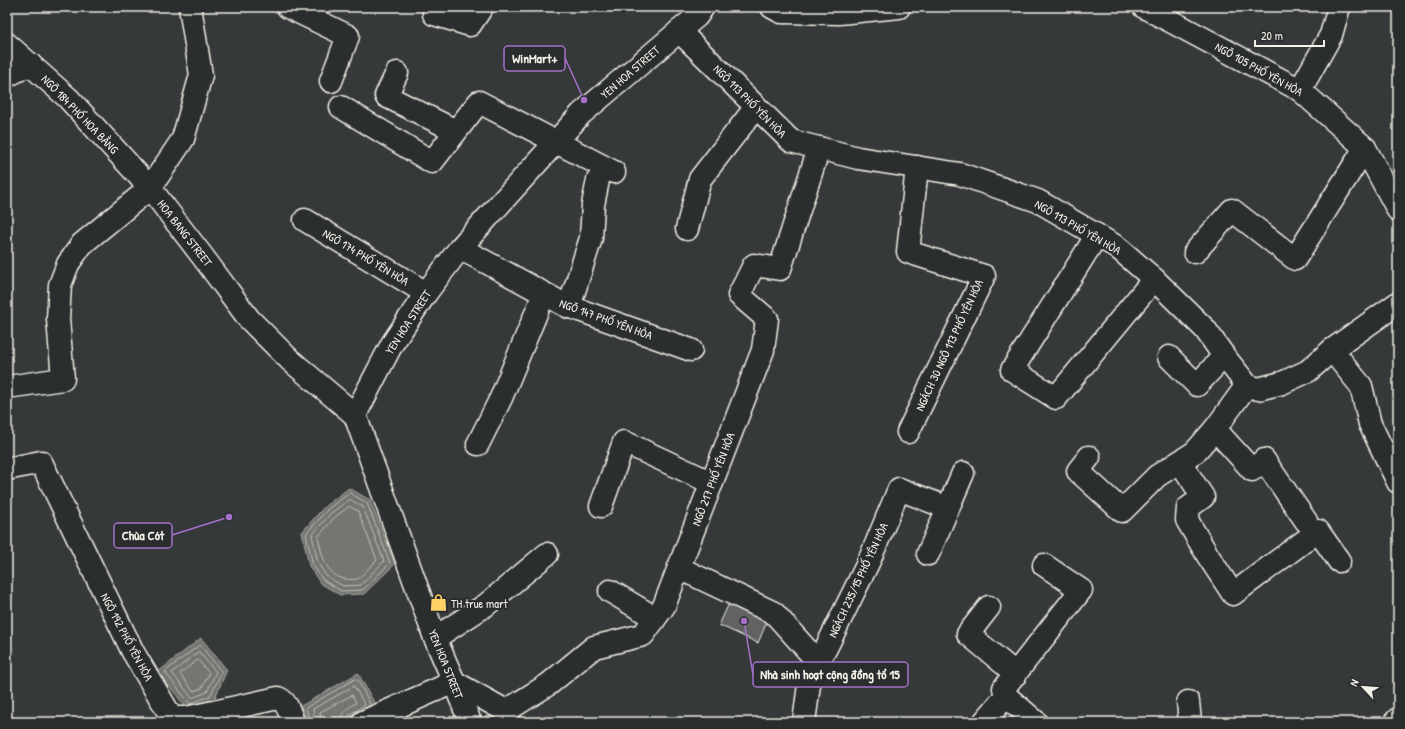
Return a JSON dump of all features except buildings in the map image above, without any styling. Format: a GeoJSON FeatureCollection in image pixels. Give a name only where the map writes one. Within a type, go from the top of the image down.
{"type":"FeatureCollection","features":[{"type":"Feature","properties":{"kind":"street","name":"HOA BANG STREET"},"geometry":{"type":"LineString","coordinates":[[190,7],[201,75],[183,139],[150,188],[203,256],[249,319],[290,360],[355,415]]}},
{"type":"Feature","properties":{"kind":"street"},"geometry":{"type":"LineString","coordinates":[[288,7],[348,36],[331,80]]}},
{"type":"Feature","properties":{"kind":"street"},"geometry":{"type":"LineString","coordinates":[[434,14],[470,25],[482,7]]}},
{"type":"Feature","properties":{"kind":"street","name":"YEN HOA STREET"},"geometry":{"type":"LineString","coordinates":[[470,722],[434,638],[355,415],[392,344],[426,293],[460,248],[581,114],[697,16],[703,7]]}},
{"type":"Feature","properties":{"kind":"street"},"geometry":{"type":"LineString","coordinates":[[772,7],[781,12],[839,13],[899,7]]}},
{"type":"Feature","properties":{"kind":"street","name":"NGÕ 105 PHỐ YÊN HÒA"},"geometry":{"type":"LineString","coordinates":[[1144,7],[1300,90],[1365,148],[1398,210]]}},
{"type":"Feature","properties":{"kind":"street"},"geometry":{"type":"LineString","coordinates":[[1300,90],[1331,35],[1339,7]]}},
{"type":"Feature","properties":{"kind":"street","name":"NGÕ 113 PHỐ YÊN HÒA"},"geometry":{"type":"LineString","coordinates":[[679,31],[791,141],[858,158],[960,174],[1038,201],[1097,234],[1117,247],[1154,279],[1205,329],[1247,385]]}},
{"type":"Feature","properties":{"kind":"street","name":"NGÕ 184 PHỐ HOA BẰNG"},"geometry":{"type":"LineString","coordinates":[[7,44],[68,98],[150,188]]}},
{"type":"Feature","properties":{"kind":"street"},"geometry":{"type":"LineString","coordinates":[[7,76],[30,64]]}},
{"type":"Feature","properties":{"kind":"street"},"geometry":{"type":"LineString","coordinates":[[397,73],[386,96],[456,131]]}},
{"type":"Feature","properties":{"kind":"street"},"geometry":{"type":"LineString","coordinates":[[341,107],[432,162],[479,102],[557,141],[606,176],[593,205],[591,238],[569,307]]}},
{"type":"Feature","properties":{"kind":"street"},"geometry":{"type":"LineString","coordinates":[[686,229],[700,179],[756,107]]}},
{"type":"Feature","properties":{"kind":"street","name":"NGÕ 217 PHỐ YÊN HÒA"},"geometry":{"type":"LineString","coordinates":[[454,682],[506,711],[550,684],[594,647],[643,635],[664,606],[763,350],[767,319],[740,295],[754,265],[780,269],[819,148]]}},
{"type":"Feature","properties":{"kind":"street"},"geometry":{"type":"LineString","coordinates":[[1195,252],[1232,210],[1296,259],[1365,148]]}},
{"type":"Feature","properties":{"kind":"street","name":"NGÁCH 30 NGÕ 113 PHỐ YÊN HÒA"},"geometry":{"type":"LineString","coordinates":[[908,432],[984,276],[908,252],[917,167]]}},
{"type":"Feature","properties":{"kind":"street"},"geometry":{"type":"LineString","coordinates":[[7,387],[63,379],[58,319],[60,286],[68,264],[82,244],[150,188]]}},
{"type":"Feature","properties":{"kind":"street","name":"NGÕ 174 PHỐ YÊN HÒA"},"geometry":{"type":"LineString","coordinates":[[305,220],[426,293]]}},
{"type":"Feature","properties":{"kind":"street"},"geometry":{"type":"LineString","coordinates":[[1097,234],[1012,370],[1056,398],[1154,279]]}},
{"type":"Feature","properties":{"kind":"street","name":"NGÕ 147 PHỐ YÊN HÒA"},"geometry":{"type":"LineString","coordinates":[[460,248],[569,307],[691,350]]}},
{"type":"Feature","properties":{"kind":"street"},"geometry":{"type":"LineString","coordinates":[[478,444],[501,398],[544,294]]}},
{"type":"Feature","properties":{"kind":"street"},"geometry":{"type":"LineString","coordinates":[[1090,457],[1078,471],[1122,511],[1157,476],[1195,452],[1215,429],[1247,385],[1258,389],[1282,383],[1308,371],[1332,350],[1398,303]]}},
{"type":"Feature","properties":{"kind":"street"},"geometry":{"type":"LineString","coordinates":[[1332,350],[1361,386],[1370,424],[1398,482]]}},
{"type":"Feature","properties":{"kind":"street"},"geometry":{"type":"LineString","coordinates":[[1170,357],[1198,385],[1224,356]]}},
{"type":"Feature","properties":{"kind":"street"},"geometry":{"type":"LineString","coordinates":[[1215,429],[1252,470],[1264,460],[1306,521]]}},
{"type":"Feature","properties":{"kind":"street"},"geometry":{"type":"LineString","coordinates":[[601,506],[624,442],[712,483]]}},
{"type":"Feature","properties":{"kind":"street","name":"NGÕ 192 PHỐ YÊN HÒA"},"geometry":{"type":"LineString","coordinates":[[7,468],[41,462],[133,652],[172,718],[186,718],[278,698],[284,703],[293,722]]}},
{"type":"Feature","properties":{"kind":"street"},"geometry":{"type":"LineString","coordinates":[[1180,462],[1203,497],[1188,508],[1187,520],[1233,594],[1318,531],[1339,561]]}},
{"type":"Feature","properties":{"kind":"street"},"geometry":{"type":"LineString","coordinates":[[928,554],[964,473]]}},
{"type":"Feature","properties":{"kind":"street","name":"NGÁCH 235/15 PHỐ YÊN HÒA"},"geometry":{"type":"LineString","coordinates":[[804,722],[810,677],[869,561],[899,489],[948,508]]}},
{"type":"Feature","properties":{"kind":"street"},"geometry":{"type":"LineString","coordinates":[[434,638],[486,605],[547,554]]}},
{"type":"Feature","properties":{"kind":"street"},"geometry":{"type":"LineString","coordinates":[[1036,722],[1006,696],[1004,688],[1081,590],[1044,566]]}},
{"type":"Feature","properties":{"kind":"street"},"geometry":{"type":"LineString","coordinates":[[679,568],[774,614],[809,652],[820,659]]}},
{"type":"Feature","properties":{"kind":"street"},"geometry":{"type":"LineString","coordinates":[[610,591],[655,618]]}},
{"type":"Feature","properties":{"kind":"street"},"geometry":{"type":"LineString","coordinates":[[989,607],[968,634],[1016,674]]}},
{"type":"Feature","properties":{"kind":"street"},"geometry":{"type":"LineString","coordinates":[[363,722],[454,682]]}},
{"type":"Feature","properties":{"kind":"street"},"geometry":{"type":"LineString","coordinates":[[984,722],[1006,696]]}},
{"type":"Feature","properties":{"kind":"street"},"geometry":{"type":"LineString","coordinates":[[1395,722],[1398,719]]}},
{"type":"Feature","properties":{"kind":"water"},"geometry":{"type":"Polygon","coordinates":[[[349,488],[370,500],[395,564],[364,594],[340,595],[320,583],[309,566],[302,532],[325,506],[349,488]]]}},
{"type":"Feature","properties":{"kind":"water"},"geometry":{"type":"Polygon","coordinates":[[[201,638],[227,670],[214,700],[188,710],[158,672],[201,638]]]}},
{"type":"Feature","properties":{"kind":"water"},"geometry":{"type":"Polygon","coordinates":[[[358,673],[378,710],[352,722],[307,722],[301,706],[358,673]]]}},
{"type":"Feature","properties":{"kind":"place","name":"WinMart+"},"geometry":{"type":"Point","coordinates":[584,100]}},
{"type":"Feature","properties":{"kind":"place","name":"Chùa Cót"},"geometry":{"type":"Point","coordinates":[229,517]}},
{"type":"Feature","properties":{"kind":"place","name":"TH true mart"},"geometry":{"type":"Point","coordinates":[438,603]}},
{"type":"Feature","properties":{"kind":"place","name":"Nhà sinh hoạt cộng đồng tổ 15"},"geometry":{"type":"Point","coordinates":[744,621]}}]}
